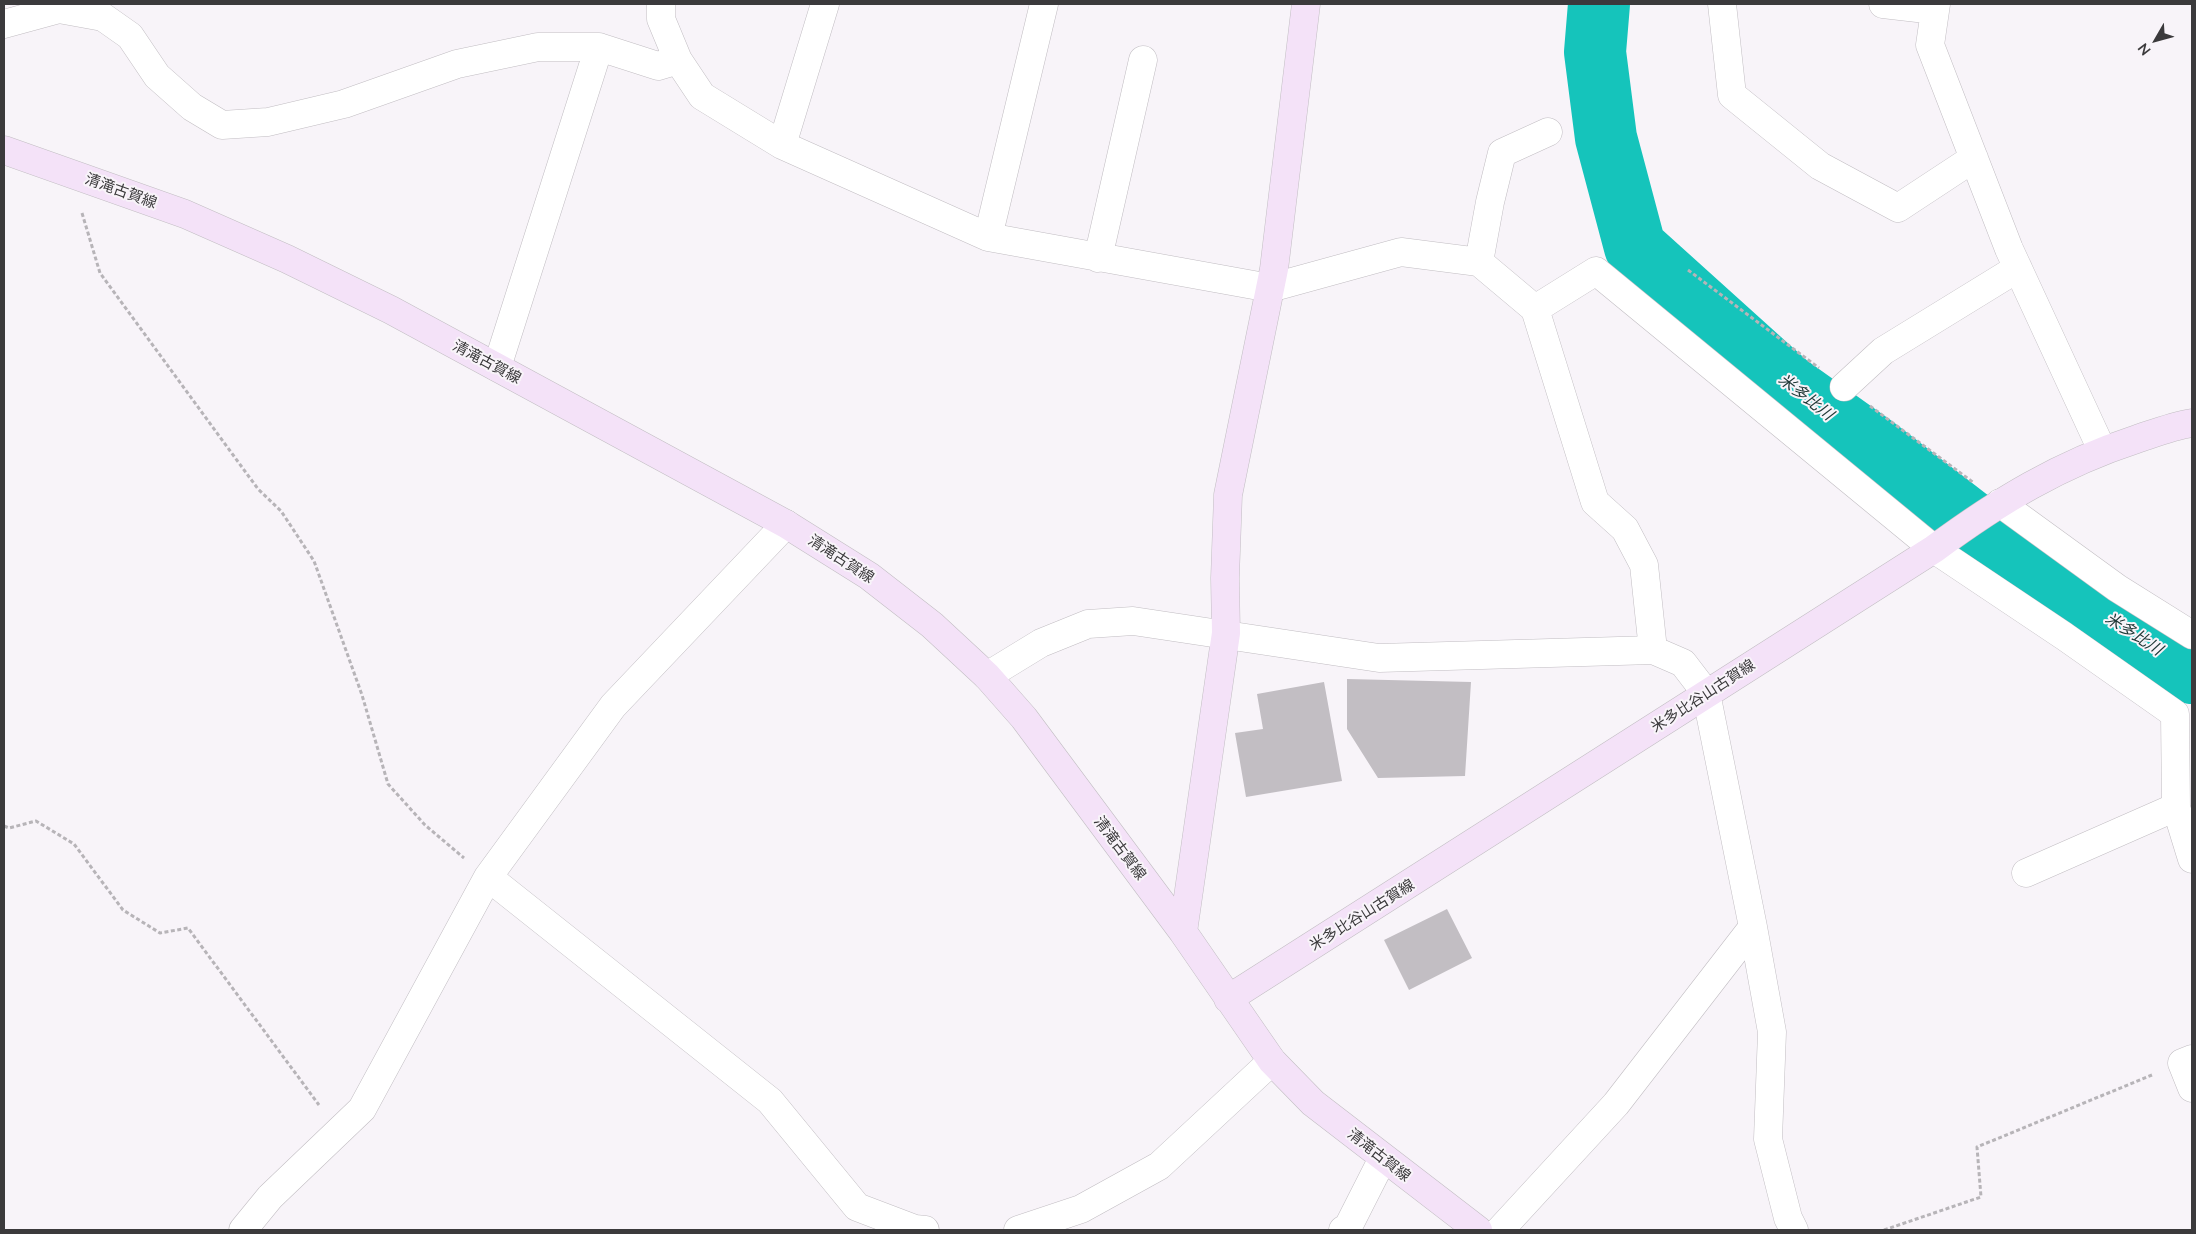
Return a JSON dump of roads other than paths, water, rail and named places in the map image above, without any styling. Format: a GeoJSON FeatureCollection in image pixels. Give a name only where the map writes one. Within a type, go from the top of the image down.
{"type":"FeatureCollection","features":[{"type":"Feature","properties":{"kind":"main road"},"geometry":{"type":"LineString","coordinates":[[1183,932],[1226,633],[1228,495],[1270,288],[1306,4]]}},
{"type":"Feature","properties":{"kind":"main road","name":"清滝古賀線"},"geometry":{"type":"LineString","coordinates":[[4,150],[88,178],[185,214],[287,259],[391,310],[786,524],[869,576],[932,625],[987,676],[1024,718],[1183,932],[1272,1061],[1313,1103],[1478,1230]]}},
{"type":"Feature","properties":{"kind":"main road","name":"米多比谷山古賀線"},"geometry":{"type":"LineString","coordinates":[[1228,999],[1466,849],[1939,545],[2000,503],[2048,474],[2102,450],[2192,423]]}},
{"type":"Feature","properties":{"kind":"street"},"geometry":{"type":"LineString","coordinates":[[661,4],[661,19],[678,60],[702,96],[782,145],[988,237],[1270,288],[1401,252],[1479,262],[1535,308],[1596,502],[1625,529],[1644,566],[1653,650]]}},
{"type":"Feature","properties":{"kind":"street"},"geometry":{"type":"LineString","coordinates":[[782,145],[825,4]]}},
{"type":"Feature","properties":{"kind":"street"},"geometry":{"type":"LineString","coordinates":[[988,237],[1044,4]]}},
{"type":"Feature","properties":{"kind":"street"},"geometry":{"type":"LineString","coordinates":[[1722,4],[1732,95],[1820,166],[1898,208],[1974,158]]}},
{"type":"Feature","properties":{"kind":"street"},"geometry":{"type":"LineString","coordinates":[[1883,4],[1935,7],[1930,45],[2018,268],[2102,450]]}},
{"type":"Feature","properties":{"kind":"street"},"geometry":{"type":"LineString","coordinates":[[4,24],[60,9],[103,17],[130,36],[156,76],[192,107],[222,126],[268,122],[344,104],[457,64],[538,47],[599,47],[658,66],[678,60]]}},
{"type":"Feature","properties":{"kind":"street"},"geometry":{"type":"LineString","coordinates":[[497,367],[599,47]]}},
{"type":"Feature","properties":{"kind":"street"},"geometry":{"type":"LineString","coordinates":[[1098,258],[1143,60]]}},
{"type":"Feature","properties":{"kind":"street"},"geometry":{"type":"LineString","coordinates":[[1479,262],[1490,202],[1502,153],[1548,132]]}},
{"type":"Feature","properties":{"kind":"street"},"geometry":{"type":"LineString","coordinates":[[1844,387],[1883,351],[2018,268]]}},
{"type":"Feature","properties":{"kind":"street"},"geometry":{"type":"LineString","coordinates":[[1535,308],[1596,271],[1939,545],[2175,714],[2176,807],[2192,859]]}},
{"type":"Feature","properties":{"kind":"street"},"geometry":{"type":"LineString","coordinates":[[2000,503],[2117,588],[2192,635]]}},
{"type":"Feature","properties":{"kind":"street"},"geometry":{"type":"LineString","coordinates":[[243,1230],[270,1197],[362,1109],[488,877],[614,706],[786,524]]}},
{"type":"Feature","properties":{"kind":"street"},"geometry":{"type":"LineString","coordinates":[[987,676],[1040,643],[1088,624],[1133,621],[1226,633],[1379,658],[1653,650],[1683,663],[1706,693],[1753,926],[1772,1032],[1768,1139],[1788,1218],[1794,1230]]}},
{"type":"Feature","properties":{"kind":"street"},"geometry":{"type":"LineString","coordinates":[[2026,873],[2176,807]]}},
{"type":"Feature","properties":{"kind":"street"},"geometry":{"type":"LineString","coordinates":[[488,877],[770,1101],[857,1207],[916,1229],[925,1230]]}},
{"type":"Feature","properties":{"kind":"street"},"geometry":{"type":"LineString","coordinates":[[1500,1230],[1616,1104],[1753,926]]}},
{"type":"Feature","properties":{"kind":"street"},"geometry":{"type":"LineString","coordinates":[[1018,1230],[1081,1209],[1159,1166],[1272,1061]]}},
{"type":"Feature","properties":{"kind":"street"},"geometry":{"type":"LineString","coordinates":[[2187,1061],[2192,1088]]}},
{"type":"Feature","properties":{"kind":"street"},"geometry":{"type":"LineString","coordinates":[[1343,1230],[1348,1227],[1383,1158]]}},
{"type":"Feature","properties":{"kind":"waterway","name":"米多比川"},"geometry":{"type":"LineString","coordinates":[[1599,4],[1595,52],[1606,138],[1635,247],[1788,385],[1875,447],[2021,560],[2192,673]]}}]}
